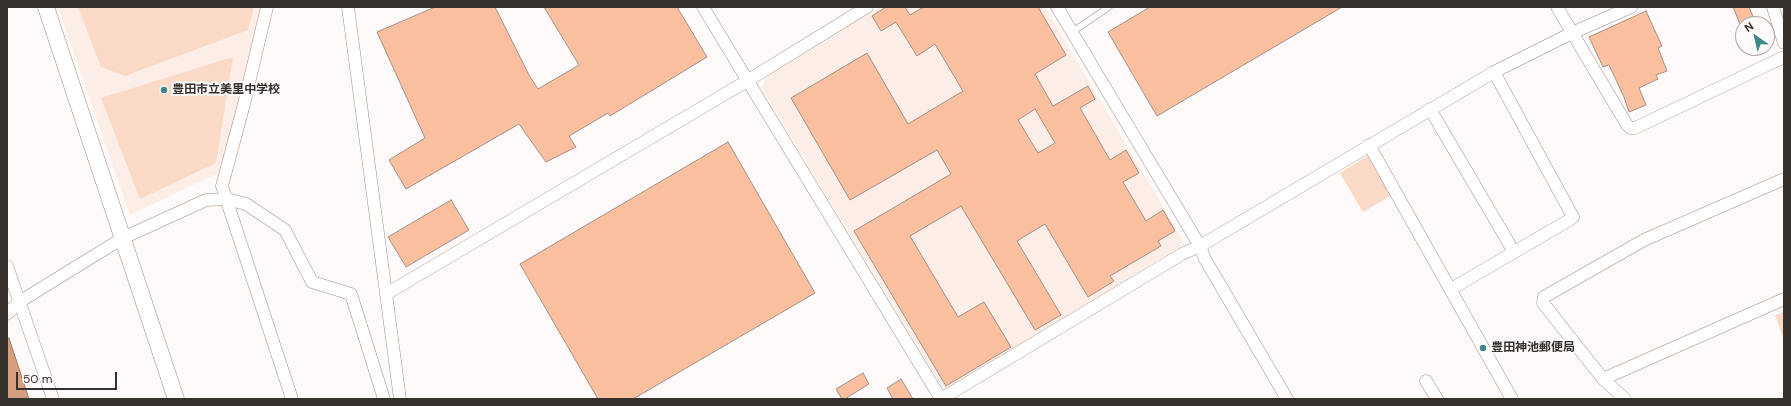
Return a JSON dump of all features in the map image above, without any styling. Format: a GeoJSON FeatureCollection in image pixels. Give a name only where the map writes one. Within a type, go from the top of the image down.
{"type":"FeatureCollection","features":[{"type":"Feature","properties":{"kind":"street"},"geometry":{"type":"LineString","coordinates":[[46,7],[176,399]]}},
{"type":"Feature","properties":{"kind":"street"},"geometry":{"type":"LineString","coordinates":[[268,7],[222,186],[292,399]]}},
{"type":"Feature","properties":{"kind":"street"},"geometry":{"type":"LineString","coordinates":[[348,7],[400,399]]}},
{"type":"Feature","properties":{"kind":"street"},"geometry":{"type":"LineString","coordinates":[[703,7],[941,399],[1182,254],[1200,246],[1494,72],[1572,33],[1631,7]]}},
{"type":"Feature","properties":{"kind":"street"},"geometry":{"type":"LineString","coordinates":[[386,294],[747,80],[867,7]]}},
{"type":"Feature","properties":{"kind":"street"},"geometry":{"type":"LineString","coordinates":[[1057,7],[1200,246],[1205,259],[1287,399]]}},
{"type":"Feature","properties":{"kind":"street"},"geometry":{"type":"LineString","coordinates":[[1558,7],[1627,126],[1631,128],[1635,128],[1784,57]]}},
{"type":"Feature","properties":{"kind":"street"},"geometry":{"type":"LineString","coordinates":[[1773,7],[1784,43]]}},
{"type":"Feature","properties":{"kind":"street"},"geometry":{"type":"LineString","coordinates":[[1451,289],[1573,217],[1494,72]]}},
{"type":"Feature","properties":{"kind":"street"},"geometry":{"type":"LineString","coordinates":[[1430,109],[1514,252]]}},
{"type":"Feature","properties":{"kind":"street"},"geometry":{"type":"LineString","coordinates":[[1369,145],[1451,289],[1508,398]]}},
{"type":"Feature","properties":{"kind":"street"},"geometry":{"type":"LineString","coordinates":[[1625,399],[1603,379],[1543,303],[1544,297],[1644,240],[1784,179]]}},
{"type":"Feature","properties":{"kind":"street"},"geometry":{"type":"LineString","coordinates":[[7,314],[19,302],[123,238],[206,200],[227,199],[246,204],[285,230],[312,282],[351,294],[384,399]]}},
{"type":"Feature","properties":{"kind":"street"},"geometry":{"type":"LineString","coordinates":[[7,266],[53,399]]}},
{"type":"Feature","properties":{"kind":"street"},"geometry":{"type":"LineString","coordinates":[[1603,379],[1784,299]]}},
{"type":"Feature","properties":{"kind":"street"},"geometry":{"type":"LineString","coordinates":[[1426,381],[1437,399]]}},
{"type":"Feature","properties":{"kind":"lane"},"geometry":{"type":"LineString","coordinates":[[1072,32],[1109,7]]}},
{"type":"Feature","properties":{"kind":"shaded area","name":"豊田市立美里中学校"},"geometry":{"type":"Polygon","coordinates":[[[58,7],[262,7],[220,172],[130,215],[58,7]]]}},
{"type":"Feature","properties":{"kind":"shaded area"},"geometry":{"type":"Polygon","coordinates":[[[78,7],[254,7],[248,30],[125,76],[101,67],[78,7]]]}},
{"type":"Feature","properties":{"kind":"shaded area"},"geometry":{"type":"Polygon","coordinates":[[[881,7],[1045,7],[1182,239],[1181,246],[948,389],[942,387],[762,88],[766,77],[881,7]]]}},
{"type":"Feature","properties":{"kind":"shaded area"},"geometry":{"type":"Polygon","coordinates":[[[233,57],[216,163],[140,199],[101,98],[233,57]]]}},
{"type":"Feature","properties":{"kind":"shaded area"},"geometry":{"type":"Polygon","coordinates":[[[1369,155],[1392,195],[1363,212],[1340,173],[1369,155]]]}},
{"type":"Feature","properties":{"kind":"shaded area"},"geometry":{"type":"Polygon","coordinates":[[[1784,312],[1784,340],[1775,315],[1784,312]]]}},
{"type":"Feature","properties":{"kind":"shaded area"},"geometry":{"type":"Polygon","coordinates":[[[9,338],[29,399],[7,399],[7,340],[9,338]]]}},
{"type":"Feature","properties":{"kind":"building"},"geometry":{"type":"Polygon","coordinates":[[[435,7],[495,7],[529,75],[538,89],[579,65],[544,7],[677,7],[707,57],[610,116],[608,113],[569,136],[576,147],[546,162],[519,124],[406,189],[389,160],[425,138],[377,32],[435,7]]]}},
{"type":"Feature","properties":{"kind":"building"},"geometry":{"type":"Polygon","coordinates":[[[886,7],[905,7],[910,15],[924,7],[1038,7],[1066,55],[1035,74],[1053,106],[1088,86],[1095,99],[1080,108],[1110,160],[1126,150],[1139,173],[1123,182],[1146,221],[1163,210],[1175,231],[1158,241],[1161,246],[1110,276],[1114,281],[1088,297],[1045,224],[1017,241],[1061,315],[1035,330],[961,206],[910,236],[958,317],[984,302],[1011,347],[946,386],[854,231],[951,174],[937,150],[850,200],[791,98],[867,53],[908,124],[963,91],[935,44],[917,56],[896,22],[881,31],[872,16],[886,7]],[[1035,109],[1018,120],[1038,153],[1055,143],[1035,109]]]}},
{"type":"Feature","properties":{"kind":"building"},"geometry":{"type":"Polygon","coordinates":[[[1150,7],[1342,7],[1157,116],[1108,32],[1150,7]]]}},
{"type":"Feature","properties":{"kind":"building"},"geometry":{"type":"Polygon","coordinates":[[[1733,7],[1749,7],[1753,16],[1737,16],[1733,7]]]}},
{"type":"Feature","properties":{"kind":"building"},"geometry":{"type":"Polygon","coordinates":[[[1646,11],[1662,46],[1658,48],[1667,71],[1656,75],[1658,79],[1639,88],[1646,105],[1629,112],[1624,97],[1609,65],[1603,67],[1589,37],[1646,11]]]}},
{"type":"Feature","properties":{"kind":"building"},"geometry":{"type":"Polygon","coordinates":[[[728,142],[815,293],[633,399],[598,399],[520,264],[728,142]]]}},
{"type":"Feature","properties":{"kind":"building"},"geometry":{"type":"Polygon","coordinates":[[[451,200],[469,230],[406,267],[388,237],[451,200]]]}},
{"type":"Feature","properties":{"kind":"building"},"geometry":{"type":"Polygon","coordinates":[[[863,373],[869,384],[845,399],[842,399],[836,389],[863,373]]]}},
{"type":"Feature","properties":{"kind":"building"},"geometry":{"type":"Polygon","coordinates":[[[901,379],[913,399],[893,399],[887,388],[901,379]]]}},
{"type":"Feature","properties":{"kind":"place","name":"豊田市立美里中学校"},"geometry":{"type":"Point","coordinates":[164,90]}},
{"type":"Feature","properties":{"kind":"place","name":"豊田神池郵便局"},"geometry":{"type":"Point","coordinates":[1483,348]}}]}
